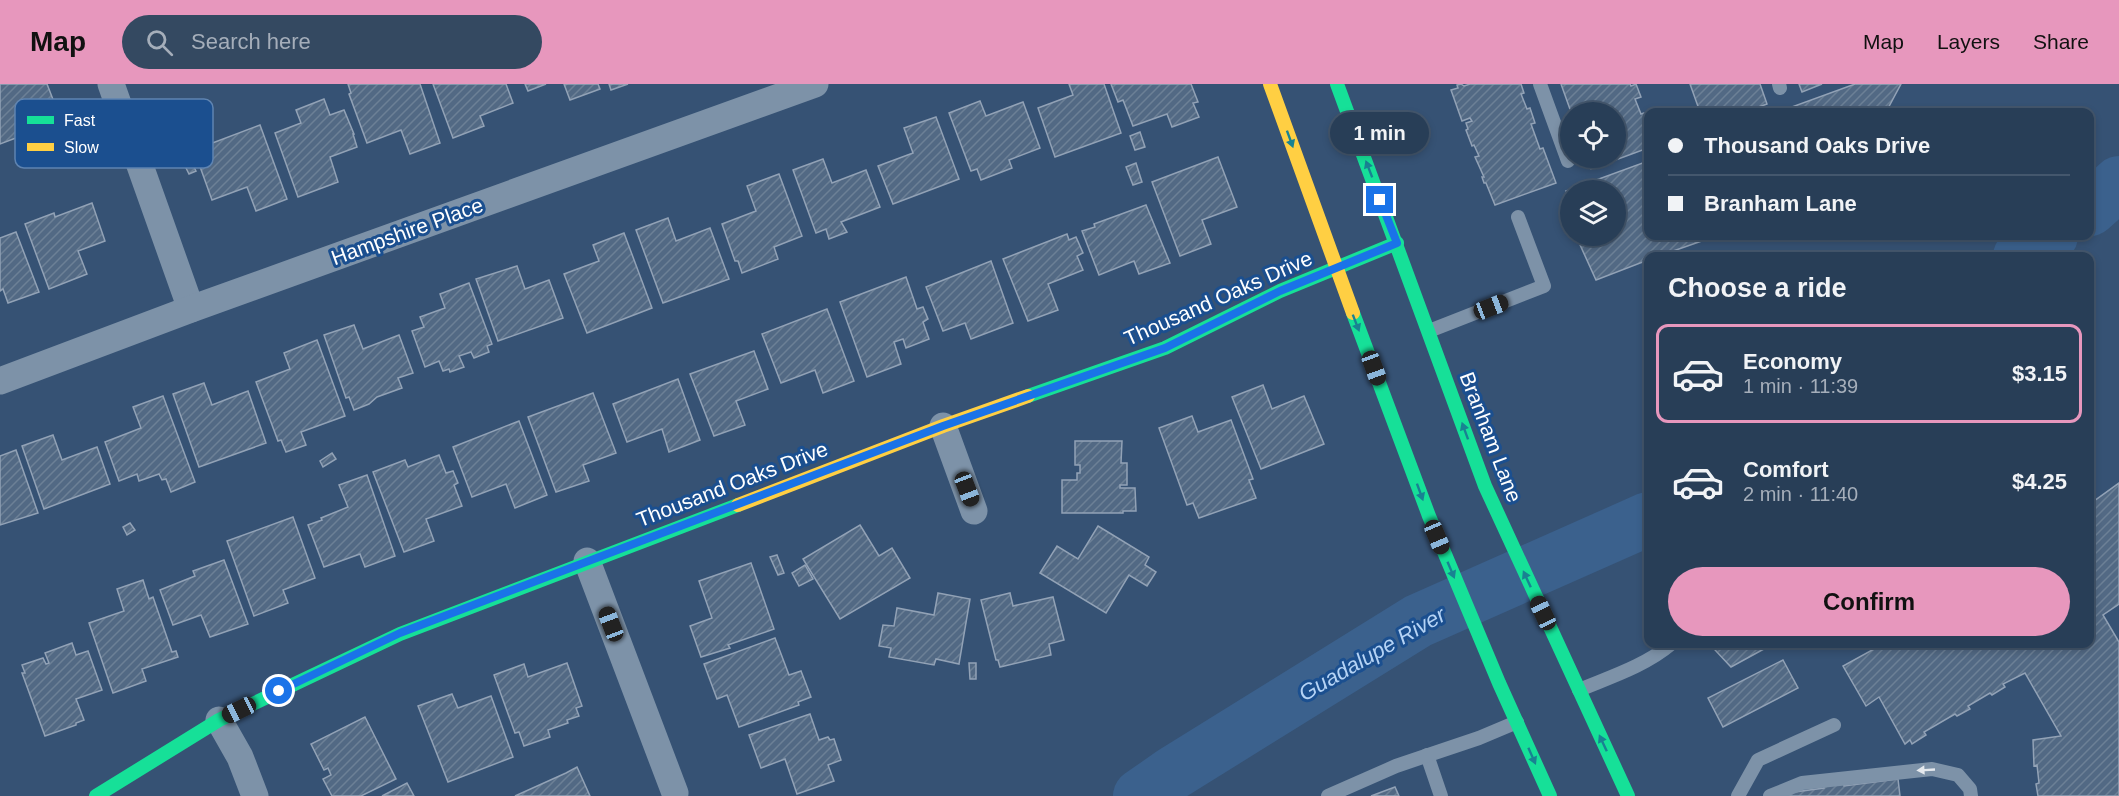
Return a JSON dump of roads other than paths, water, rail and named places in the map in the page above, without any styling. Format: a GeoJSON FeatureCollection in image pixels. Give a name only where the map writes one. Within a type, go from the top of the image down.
{"type":"FeatureCollection","features":[{"type":"Feature","properties":{"kind":"main road"},"geometry":{"type":"LineString","coordinates":[[1270,84],[1429,516],[1499,683],[1550,796]]}},
{"type":"Feature","properties":{"kind":"main road","name":"Branham Lane"},"geometry":{"type":"LineString","coordinates":[[1342,88],[1485,486],[1628,796]]}},
{"type":"Feature","properties":{"kind":"main road","name":"Thousand Oaks Drive"},"geometry":{"type":"LineString","coordinates":[[96,796],[219,720],[400,633],[943,426],[1165,348],[1280,291],[1397,243]]}},
{"type":"Feature","properties":{"kind":"street"},"geometry":{"type":"LineString","coordinates":[[111,84],[116,99]]}},
{"type":"Feature","properties":{"kind":"street","name":"Hampshire Place"},"geometry":{"type":"LineString","coordinates":[[0,381],[191,309],[815,84]]}},
{"type":"Feature","properties":{"kind":"street"},"geometry":{"type":"LineString","coordinates":[[141,168],[191,309]]}},
{"type":"Feature","properties":{"kind":"street"},"geometry":{"type":"LineString","coordinates":[[943,426],[975,511]]}},
{"type":"Feature","properties":{"kind":"street"},"geometry":{"type":"LineString","coordinates":[[587,561],[675,793]]}},
{"type":"Feature","properties":{"kind":"street"},"geometry":{"type":"LineString","coordinates":[[219,720],[240,757],[255,796]]}},
{"type":"Feature","properties":{"kind":"lane"},"geometry":{"type":"LineString","coordinates":[[1540,84],[1560,140]]}},
{"type":"Feature","properties":{"kind":"lane"},"geometry":{"type":"LineString","coordinates":[[1429,331],[1544,286],[1518,217]]}},
{"type":"Feature","properties":{"kind":"lane"},"geometry":{"type":"LineString","coordinates":[[1579,690],[1626,671],[1666,648]]}},
{"type":"Feature","properties":{"kind":"lane"},"geometry":{"type":"LineString","coordinates":[[1328,796],[1396,766],[1479,738],[1517,722]]}},
{"type":"Feature","properties":{"kind":"lane"},"geometry":{"type":"LineString","coordinates":[[1738,796],[1758,760],[1834,725]]}},
{"type":"Feature","properties":{"kind":"lane"},"geometry":{"type":"LineString","coordinates":[[1427,755],[1441,796]]}},
{"type":"Feature","properties":{"kind":"lane"},"geometry":{"type":"LineString","coordinates":[[1770,796],[1802,783],[1932,769],[1958,775],[1970,789],[1971,796]]}},
{"type":"Feature","properties":{"kind":"waterway","name":"Guadalupe River"},"geometry":{"type":"LineString","coordinates":[[2094,205],[2119,183]]}},
{"type":"Feature","properties":{"kind":"waterway","name":"Guadalupe River"},"geometry":{"type":"LineString","coordinates":[[2026,252],[2045,240]]}},
{"type":"Feature","properties":{"kind":"waterway","name":"Guadalupe River"},"geometry":{"type":"LineString","coordinates":[[1140,796],[1173,773],[1418,621],[1644,521]]}}]}
